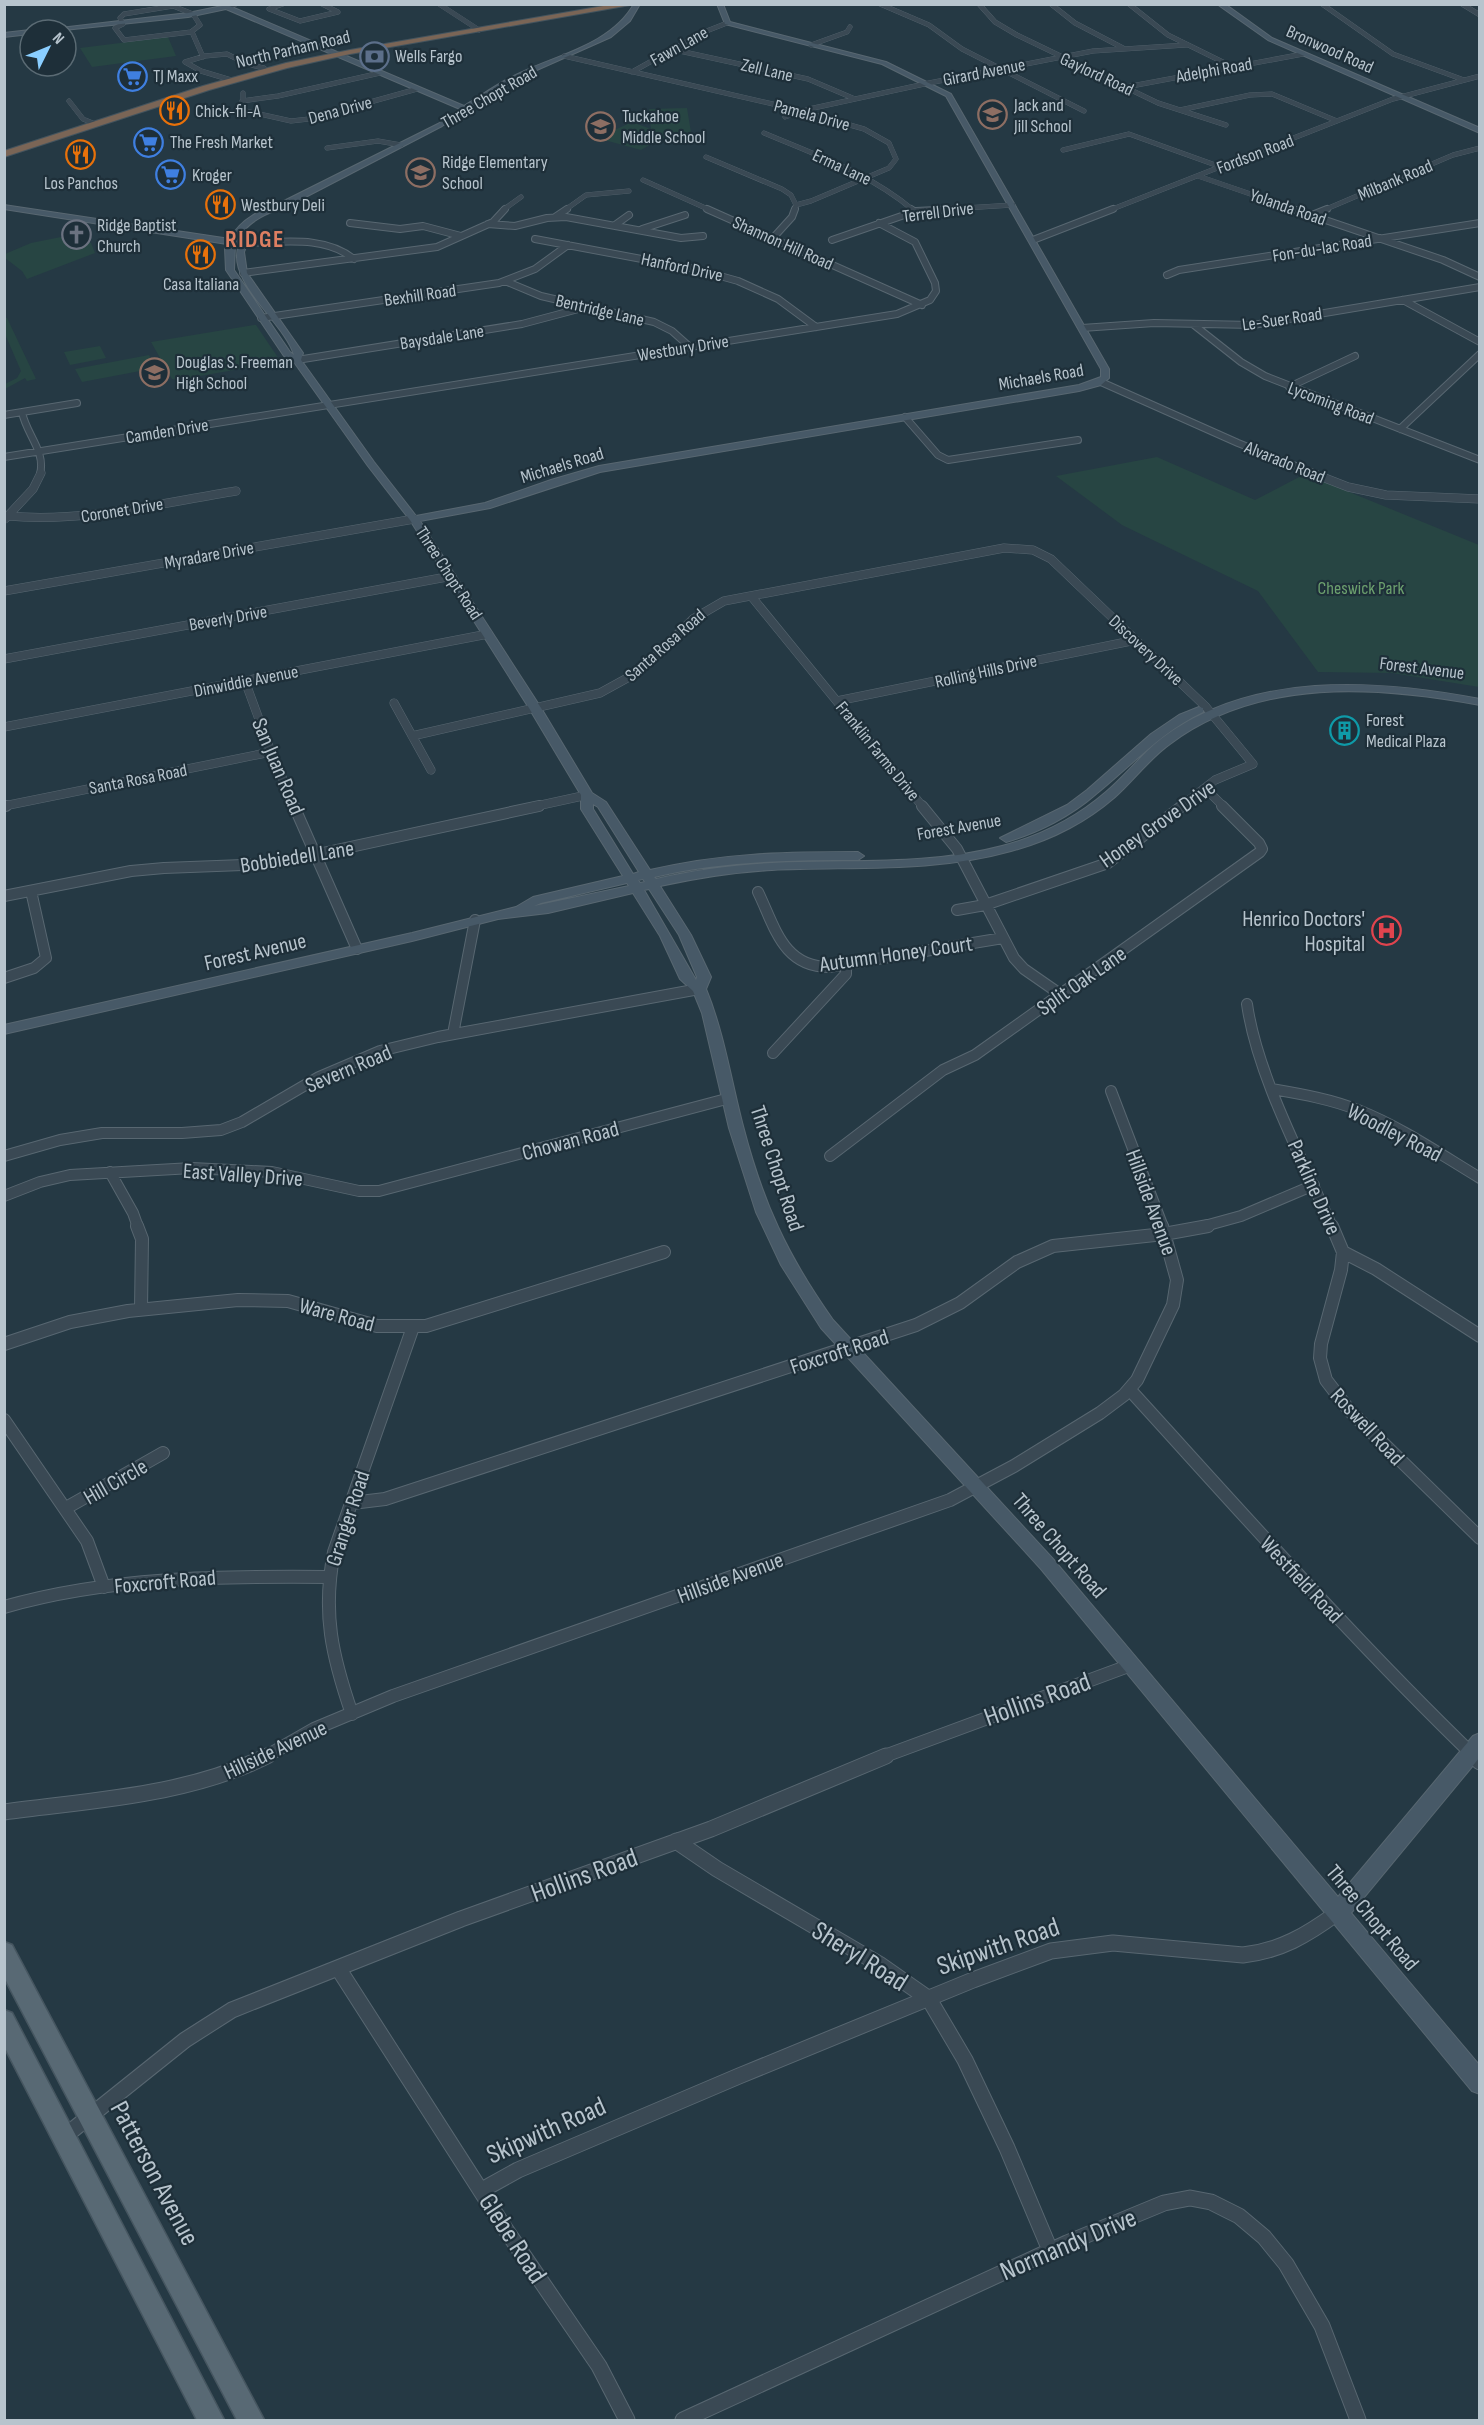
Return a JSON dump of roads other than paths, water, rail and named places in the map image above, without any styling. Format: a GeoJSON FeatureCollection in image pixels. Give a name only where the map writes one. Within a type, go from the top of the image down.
{"type":"FeatureCollection","features":[{"type":"Feature","properties":{"kind":"highway","name":"North Parham Road"},"geometry":{"type":"LineString","coordinates":[[4,152],[264,68],[336,53],[615,4]]}},
{"type":"Feature","properties":{"kind":"highway","name":"North Parham Road"},"geometry":{"type":"LineString","coordinates":[[478,29],[630,5]]}},
{"type":"Feature","properties":{"kind":"highway"},"geometry":{"type":"LineString","coordinates":[[566,16],[607,11],[617,13],[621,19]]}},
{"type":"Feature","properties":{"kind":"highway","name":"North Parham Road"},"geometry":{"type":"LineString","coordinates":[[228,79],[336,53]]}},
{"type":"Feature","properties":{"kind":"main road","name":"Three Chopt Road"},"geometry":{"type":"LineString","coordinates":[[637,4],[622,26],[609,36],[505,83],[465,109],[401,145],[287,203],[263,212],[243,226],[232,240],[228,259],[234,278],[261,318],[287,354],[297,360],[414,519],[535,708],[587,795],[602,805],[650,879],[695,954],[704,977],[699,989]]}},
{"type":"Feature","properties":{"kind":"main road"},"geometry":{"type":"LineString","coordinates":[[720,4],[727,23]]}},
{"type":"Feature","properties":{"kind":"main road","name":"Bronwood Road"},"geometry":{"type":"LineString","coordinates":[[1220,4],[1262,35],[1479,131]]}},
{"type":"Feature","properties":{"kind":"main road","name":"Three Chopt Road"},"geometry":{"type":"LineString","coordinates":[[596,42],[621,19],[630,5]]}},
{"type":"Feature","properties":{"kind":"main road"},"geometry":{"type":"LineString","coordinates":[[78,27],[193,14],[227,7],[465,109]]}},
{"type":"Feature","properties":{"kind":"main road","name":"Michaels Road"},"geometry":{"type":"LineString","coordinates":[[414,519],[497,503],[554,482],[599,469],[1069,390],[1101,382],[1105,378],[1104,369],[1033,240],[954,100],[945,91],[884,63],[727,23]]}},
{"type":"Feature","properties":{"kind":"main road","name":"Three Chopt Road"},"geometry":{"type":"LineString","coordinates":[[242,243],[254,227],[287,203]]}},
{"type":"Feature","properties":{"kind":"main road"},"geometry":{"type":"LineString","coordinates":[[4,207],[232,240],[242,243],[239,258],[243,273]]}},
{"type":"Feature","properties":{"kind":"main road"},"geometry":{"type":"LineString","coordinates":[[203,236],[226,234],[243,226]]}},
{"type":"Feature","properties":{"kind":"main road"},"geometry":{"type":"LineString","coordinates":[[203,236],[221,245],[228,259]]}},
{"type":"Feature","properties":{"kind":"main road","name":"Three Chopt Road"},"geometry":{"type":"LineString","coordinates":[[243,273],[299,353],[297,360]]}},
{"type":"Feature","properties":{"kind":"main road","name":"Forest Avenue"},"geometry":{"type":"LineString","coordinates":[[4,1030],[514,911],[544,910],[650,879],[747,868],[894,865],[960,853],[992,852],[1037,838],[1074,821],[1107,797],[1161,745],[1209,711],[1259,691],[1327,680],[1406,682],[1479,694]]}},
{"type":"Feature","properties":{"kind":"main road","name":"Forest Avenue"},"geometry":{"type":"LineString","coordinates":[[1209,711],[1267,698],[1326,689],[1412,691],[1479,702]]}},
{"type":"Feature","properties":{"kind":"main road","name":"Three Chopt Road"},"geometry":{"type":"LineString","coordinates":[[587,795],[587,809],[666,936],[687,979],[699,989],[709,1013],[753,1182],[774,1238],[806,1295],[827,1324],[1047,1564],[1479,2083]]}},
{"type":"Feature","properties":{"kind":"main road","name":"Skipwith Road"},"geometry":{"type":"LineString","coordinates":[[1337,1913],[1476,1753]]}},
{"type":"Feature","properties":{"kind":"main road","name":"Patterson Avenue"},"geometry":{"type":"LineString","coordinates":[[4,1953],[10,1978],[90,2115],[251,2421]]}},
{"type":"Feature","properties":{"kind":"main road"},"geometry":{"type":"LineString","coordinates":[[4,2021],[212,2421]]}},
{"type":"Feature","properties":{"kind":"street"},"geometry":{"type":"LineString","coordinates":[[227,7],[236,4]]}},
{"type":"Feature","properties":{"kind":"street"},"geometry":{"type":"LineString","coordinates":[[283,4],[269,9],[300,21],[338,12],[322,4]]}},
{"type":"Feature","properties":{"kind":"street"},"geometry":{"type":"LineString","coordinates":[[439,4],[478,29]]}},
{"type":"Feature","properties":{"kind":"street"},"geometry":{"type":"LineString","coordinates":[[880,4],[929,25],[955,45],[1084,111]]}},
{"type":"Feature","properties":{"kind":"street","name":"Gaylord Road"},"geometry":{"type":"LineString","coordinates":[[979,4],[1000,26],[1062,57],[1158,103],[1226,125]]}},
{"type":"Feature","properties":{"kind":"street"},"geometry":{"type":"LineString","coordinates":[[1051,4],[1075,23],[1123,48]]}},
{"type":"Feature","properties":{"kind":"street"},"geometry":{"type":"LineString","coordinates":[[1129,4],[1159,29],[1186,45],[1233,67]]}},
{"type":"Feature","properties":{"kind":"street"},"geometry":{"type":"LineString","coordinates":[[1322,4],[1393,54],[1464,80]]}},
{"type":"Feature","properties":{"kind":"street"},"geometry":{"type":"LineString","coordinates":[[1462,4],[1479,15]]}},
{"type":"Feature","properties":{"kind":"street"},"geometry":{"type":"LineString","coordinates":[[179,7],[193,14],[200,24],[192,32],[123,39],[115,28],[122,25],[121,16],[128,13],[179,7]]}},
{"type":"Feature","properties":{"kind":"street","name":"Fawn Lane"},"geometry":{"type":"LineString","coordinates":[[632,72],[675,50],[712,27],[727,23]]}},
{"type":"Feature","properties":{"kind":"street"},"geometry":{"type":"LineString","coordinates":[[812,45],[847,32],[850,27]]}},
{"type":"Feature","properties":{"kind":"street"},"geometry":{"type":"LineString","coordinates":[[192,32],[203,57]]}},
{"type":"Feature","properties":{"kind":"street","name":"Girard Avenue"},"geometry":{"type":"LineString","coordinates":[[785,117],[801,111],[1000,68],[1123,48],[1186,45]]}},
{"type":"Feature","properties":{"kind":"street","name":"Zell Lane"},"geometry":{"type":"LineString","coordinates":[[675,50],[808,79],[855,99]]}},
{"type":"Feature","properties":{"kind":"street"},"geometry":{"type":"LineString","coordinates":[[228,79],[215,74],[199,73],[185,62],[227,54],[248,64],[264,68]]}},
{"type":"Feature","properties":{"kind":"street","name":"Adelphi Road"},"geometry":{"type":"LineString","coordinates":[[1126,87],[1303,54]]}},
{"type":"Feature","properties":{"kind":"street","name":"Pamela Drive"},"geometry":{"type":"LineString","coordinates":[[564,56],[801,111],[872,132],[889,143],[896,162],[889,168],[811,201],[796,205]]}},
{"type":"Feature","properties":{"kind":"street"},"geometry":{"type":"LineString","coordinates":[[243,93],[242,101],[271,97],[380,73]]}},
{"type":"Feature","properties":{"kind":"street","name":"Fordson Road"},"geometry":{"type":"LineString","coordinates":[[1033,240],[1401,97],[1479,76]]}},
{"type":"Feature","properties":{"kind":"street","name":"Dena Drive"},"geometry":{"type":"LineString","coordinates":[[242,101],[244,109],[249,112],[299,121],[417,89]]}},
{"type":"Feature","properties":{"kind":"street"},"geometry":{"type":"LineString","coordinates":[[1179,110],[1272,93],[1338,121]]}},
{"type":"Feature","properties":{"kind":"street"},"geometry":{"type":"LineString","coordinates":[[69,101],[83,119],[92,123]]}},
{"type":"Feature","properties":{"kind":"street","name":"Erma Lane"},"geometry":{"type":"LineString","coordinates":[[764,133],[843,165],[892,192],[914,211]]}},
{"type":"Feature","properties":{"kind":"street"},"geometry":{"type":"LineString","coordinates":[[1063,150],[1119,135],[1129,135],[1221,167]]}},
{"type":"Feature","properties":{"kind":"street"},"geometry":{"type":"LineString","coordinates":[[327,148],[378,141],[401,145]]}},
{"type":"Feature","properties":{"kind":"street","name":"Milbank Road"},"geometry":{"type":"LineString","coordinates":[[1311,215],[1453,155],[1479,148]]}},
{"type":"Feature","properties":{"kind":"street"},"geometry":{"type":"LineString","coordinates":[[706,157],[785,190],[791,195],[796,205],[792,217],[773,238]]}},
{"type":"Feature","properties":{"kind":"street","name":"Yolanda Road"},"geometry":{"type":"LineString","coordinates":[[1198,176],[1443,260],[1479,277]]}},
{"type":"Feature","properties":{"kind":"street","name":"Shannon Hill Road"},"geometry":{"type":"LineString","coordinates":[[643,180],[922,305]]}},
{"type":"Feature","properties":{"kind":"street"},"geometry":{"type":"LineString","coordinates":[[555,217],[586,195],[629,191]]}},
{"type":"Feature","properties":{"kind":"street"},"geometry":{"type":"LineString","coordinates":[[243,273],[437,247],[497,219],[505,208],[521,197]]}},
{"type":"Feature","properties":{"kind":"street","name":"Terrell Drive"},"geometry":{"type":"LineString","coordinates":[[832,240],[914,211],[1013,205]]}},
{"type":"Feature","properties":{"kind":"street"},"geometry":{"type":"LineString","coordinates":[[638,230],[685,214]]}},
{"type":"Feature","properties":{"kind":"street"},"geometry":{"type":"LineString","coordinates":[[615,225],[629,215]]}},
{"type":"Feature","properties":{"kind":"street"},"geometry":{"type":"LineString","coordinates":[[488,224],[514,226],[555,217],[686,238],[703,236]]}},
{"type":"Feature","properties":{"kind":"street","name":"Fon-du-lac Road"},"geometry":{"type":"LineString","coordinates":[[1167,275],[1179,270],[1479,222]]}},
{"type":"Feature","properties":{"kind":"street"},"geometry":{"type":"LineString","coordinates":[[350,223],[400,229],[423,225],[461,236]]}},
{"type":"Feature","properties":{"kind":"street"},"geometry":{"type":"LineString","coordinates":[[879,223],[910,238],[918,246],[936,288],[933,297],[922,305]]}},
{"type":"Feature","properties":{"kind":"street","name":"Hanford Drive"},"geometry":{"type":"LineString","coordinates":[[535,239],[731,278],[783,300],[816,327]]}},
{"type":"Feature","properties":{"kind":"street"},"geometry":{"type":"LineString","coordinates":[[242,243],[327,244],[345,249],[354,259]]}},
{"type":"Feature","properties":{"kind":"street","name":"Bexhill Road"},"geometry":{"type":"LineString","coordinates":[[261,318],[505,281],[535,269],[568,245]]}},
{"type":"Feature","properties":{"kind":"street","name":"Bentridge Lane"},"geometry":{"type":"LineString","coordinates":[[505,281],[529,292],[586,307],[617,312],[661,325],[672,331],[690,347]]}},
{"type":"Feature","properties":{"kind":"street","name":"Le-Suer Road"},"geometry":{"type":"LineString","coordinates":[[1082,328],[1154,323],[1252,325],[1479,287]]}},
{"type":"Feature","properties":{"kind":"street"},"geometry":{"type":"LineString","coordinates":[[1403,300],[1479,342]]}},
{"type":"Feature","properties":{"kind":"street","name":"Westbury Drive"},"geometry":{"type":"LineString","coordinates":[[329,404],[887,316],[922,305]]}},
{"type":"Feature","properties":{"kind":"street","name":"Baysdale Lane"},"geometry":{"type":"LineString","coordinates":[[297,360],[522,324],[586,307]]}},
{"type":"Feature","properties":{"kind":"street","name":"Lycoming Road"},"geometry":{"type":"LineString","coordinates":[[1194,325],[1251,369],[1289,387],[1479,459]]}},
{"type":"Feature","properties":{"kind":"street"},"geometry":{"type":"LineString","coordinates":[[1400,429],[1479,354]]}},
{"type":"Feature","properties":{"kind":"street"},"geometry":{"type":"LineString","coordinates":[[1289,387],[1355,356]]}},
{"type":"Feature","properties":{"kind":"street","name":"Alvarado Road"},"geometry":{"type":"LineString","coordinates":[[1101,382],[1238,443],[1348,487],[1386,495],[1479,499]]}},
{"type":"Feature","properties":{"kind":"street"},"geometry":{"type":"LineString","coordinates":[[4,415],[77,403]]}},
{"type":"Feature","properties":{"kind":"street","name":"Camden Drive"},"geometry":{"type":"LineString","coordinates":[[4,457],[329,404]]}},
{"type":"Feature","properties":{"kind":"street"},"geometry":{"type":"LineString","coordinates":[[6,518],[39,478],[42,467],[39,452],[22,412]]}},
{"type":"Feature","properties":{"kind":"street"},"geometry":{"type":"LineString","coordinates":[[905,417],[941,458],[955,460],[1078,440]]}},
{"type":"Feature","properties":{"kind":"street","name":"Coronet Drive"},"geometry":{"type":"LineString","coordinates":[[6,518],[70,518],[236,491]]}},
{"type":"Feature","properties":{"kind":"street","name":"Myradare Drive"},"geometry":{"type":"LineString","coordinates":[[4,591],[414,519]]}},
{"type":"Feature","properties":{"kind":"street","name":"Santa Rosa Road"},"geometry":{"type":"LineString","coordinates":[[412,736],[600,693],[624,681],[652,662],[697,614],[724,601],[1004,548],[1028,549]]}},
{"type":"Feature","properties":{"kind":"street","name":"Discovery Drive"},"geometry":{"type":"LineString","coordinates":[[1028,549],[1052,559],[1209,711],[1253,764]]}},
{"type":"Feature","properties":{"kind":"street","name":"Beverly Drive"},"geometry":{"type":"LineString","coordinates":[[4,659],[452,576]]}},
{"type":"Feature","properties":{"kind":"street","name":"Franklin Farms Drive"},"geometry":{"type":"LineString","coordinates":[[752,596],[960,853],[1014,958],[1024,969],[1060,994]]}},
{"type":"Feature","properties":{"kind":"street","name":"Dinwiddie Avenue"},"geometry":{"type":"LineString","coordinates":[[4,727],[488,634]]}},
{"type":"Feature","properties":{"kind":"street","name":"Rolling Hills Drive"},"geometry":{"type":"LineString","coordinates":[[837,701],[1136,640]]}},
{"type":"Feature","properties":{"kind":"street","name":"San Juan Road"},"geometry":{"type":"LineString","coordinates":[[245,681],[271,752],[357,949]]}},
{"type":"Feature","properties":{"kind":"street"},"geometry":{"type":"LineString","coordinates":[[394,703],[431,770]]}},
{"type":"Feature","properties":{"kind":"street","name":"Santa Rosa Road"},"geometry":{"type":"LineString","coordinates":[[4,806],[271,752]]}},
{"type":"Feature","properties":{"kind":"street","name":"Honey Grove Drive"},"geometry":{"type":"LineString","coordinates":[[957,910],[985,905],[1108,862],[1215,780],[1253,764]]}},
{"type":"Feature","properties":{"kind":"street","name":"Split Oak Lane"},"geometry":{"type":"LineString","coordinates":[[830,1156],[943,1070],[975,1055],[1262,851],[1259,843],[1205,788]]}},
{"type":"Feature","properties":{"kind":"street","name":"Bobbiedell Lane"},"geometry":{"type":"LineString","coordinates":[[4,896],[148,868],[247,867],[317,855],[587,795]]}},
{"type":"Feature","properties":{"kind":"street"},"geometry":{"type":"LineString","coordinates":[[4,978],[34,968],[46,958],[31,891]]}},
{"type":"Feature","properties":{"kind":"street","name":"Autumn Honey Court"},"geometry":{"type":"LineString","coordinates":[[758,892],[790,952],[798,960],[816,967],[1003,938]]}},
{"type":"Feature","properties":{"kind":"street"},"geometry":{"type":"LineString","coordinates":[[453,1034],[475,920]]}},
{"type":"Feature","properties":{"kind":"street"},"geometry":{"type":"LineString","coordinates":[[773,1053],[846,974],[846,964]]}},
{"type":"Feature","properties":{"kind":"street","name":"Severn Road"},"geometry":{"type":"LineString","coordinates":[[4,1156],[60,1140],[102,1133],[182,1133],[221,1130],[242,1122],[319,1077],[353,1061],[388,1049],[453,1034],[699,989]]}},
{"type":"Feature","properties":{"kind":"street","name":"Parkline Drive"},"geometry":{"type":"LineString","coordinates":[[1247,1004],[1250,1025],[1272,1089],[1343,1252],[1376,1269],[1479,1336]]}},
{"type":"Feature","properties":{"kind":"street","name":"Woodley Road"},"geometry":{"type":"LineString","coordinates":[[1272,1089],[1323,1099],[1356,1109],[1401,1131],[1479,1178]]}},
{"type":"Feature","properties":{"kind":"street","name":"Hillside Avenue"},"geometry":{"type":"LineString","coordinates":[[4,1812],[178,1788],[248,1765],[314,1729],[393,1696],[950,1500],[978,1487],[1042,1449],[1130,1390],[1161,1333],[1176,1296],[1177,1280],[1166,1234],[1111,1091]]}},
{"type":"Feature","properties":{"kind":"street","name":"Chowan Road"},"geometry":{"type":"LineString","coordinates":[[410,1183],[730,1098]]}},
{"type":"Feature","properties":{"kind":"street","name":"East Valley Drive"},"geometry":{"type":"LineString","coordinates":[[4,1196],[40,1182],[70,1174],[192,1168],[262,1171],[370,1192],[410,1183]]}},
{"type":"Feature","properties":{"kind":"street"},"geometry":{"type":"LineString","coordinates":[[110,1172],[133,1213],[142,1239],[141,1309]]}},
{"type":"Feature","properties":{"kind":"street","name":"Foxcroft Road"},"geometry":{"type":"LineString","coordinates":[[352,1503],[385,1499],[916,1325],[943,1313],[967,1298],[1012,1263],[1040,1250],[1053,1246],[1166,1234],[1230,1220],[1314,1185]]}},
{"type":"Feature","properties":{"kind":"street","name":"Ware Road"},"geometry":{"type":"LineString","coordinates":[[4,1344],[70,1322],[141,1309],[264,1300],[304,1305],[377,1326],[413,1327],[451,1319],[664,1252]]}},
{"type":"Feature","properties":{"kind":"street","name":"Roswell Road"},"geometry":{"type":"LineString","coordinates":[[1343,1252],[1341,1270],[1321,1344],[1320,1358],[1326,1380],[1349,1410],[1479,1538]]}},
{"type":"Feature","properties":{"kind":"street","name":"Granger Road"},"geometry":{"type":"LineString","coordinates":[[352,1714],[335,1667],[329,1642],[328,1577],[334,1552],[413,1327]]}},
{"type":"Feature","properties":{"kind":"street","name":"Westfield Road"},"geometry":{"type":"LineString","coordinates":[[1130,1390],[1342,1622],[1476,1753]]}},
{"type":"Feature","properties":{"kind":"street"},"geometry":{"type":"LineString","coordinates":[[4,1420],[87,1541],[104,1587]]}},
{"type":"Feature","properties":{"kind":"street","name":"Hill Circle"},"geometry":{"type":"LineString","coordinates":[[66,1508],[164,1453]]}},
{"type":"Feature","properties":{"kind":"street","name":"Foxcroft Road"},"geometry":{"type":"LineString","coordinates":[[4,1607],[45,1595],[104,1587],[225,1576],[328,1577]]}},
{"type":"Feature","properties":{"kind":"street","name":"Hollins Road"},"geometry":{"type":"LineString","coordinates":[[64,2136],[185,2040],[216,2019],[265,1995],[461,1919],[711,1829],[890,1754],[1131,1665]]}},
{"type":"Feature","properties":{"kind":"street","name":"Sheryl Road"},"geometry":{"type":"LineString","coordinates":[[676,1841],[727,1875],[879,1964],[929,1999],[965,2060],[1007,2148],[1050,2250]]}},
{"type":"Feature","properties":{"kind":"street","name":"Skipwith Road"},"geometry":{"type":"LineString","coordinates":[[482,2190],[518,2170],[929,1999],[1051,1951],[1083,1945],[1146,1945],[1243,1955],[1259,1954],[1299,1941],[1337,1913]]}},
{"type":"Feature","properties":{"kind":"street","name":"Glebe Road"},"geometry":{"type":"LineString","coordinates":[[338,1968],[504,2227],[599,2366],[627,2421]]}},
{"type":"Feature","properties":{"kind":"street","name":"Normandy Drive"},"geometry":{"type":"LineString","coordinates":[[683,2421],[1050,2250],[1172,2200],[1190,2198],[1209,2201],[1227,2209],[1262,2236],[1284,2262],[1307,2296],[1338,2364],[1358,2421]]}},
{"type":"Feature","properties":{"kind":"place","name":"Wells Fargo"},"geometry":{"type":"Point","coordinates":[374,56]}},
{"type":"Feature","properties":{"kind":"place","name":"TJ Maxx"},"geometry":{"type":"Point","coordinates":[132,76]}},
{"type":"Feature","properties":{"kind":"place","name":"Chick-fil-A"},"geometry":{"type":"Point","coordinates":[174,111]}},
{"type":"Feature","properties":{"kind":"place","name":"Jack and Jill School"},"geometry":{"type":"Point","coordinates":[993,115]}},
{"type":"Feature","properties":{"kind":"place","name":"Tuckahoe Middle School"},"geometry":{"type":"Point","coordinates":[601,126]}},
{"type":"Feature","properties":{"kind":"place","name":"The Fresh Market"},"geometry":{"type":"Point","coordinates":[149,142]}},
{"type":"Feature","properties":{"kind":"place","name":"Los Panchos"},"geometry":{"type":"Point","coordinates":[81,154]}},
{"type":"Feature","properties":{"kind":"place","name":"Ridge Elementary School"},"geometry":{"type":"Point","coordinates":[421,172]}},
{"type":"Feature","properties":{"kind":"place","name":"Kroger"},"geometry":{"type":"Point","coordinates":[171,175]}},
{"type":"Feature","properties":{"kind":"place","name":"Westbury Deli"},"geometry":{"type":"Point","coordinates":[220,205]}},
{"type":"Feature","properties":{"kind":"place","name":"Ridge Baptist Church"},"geometry":{"type":"Point","coordinates":[76,235]}},
{"type":"Feature","properties":{"kind":"place","name":"Casa Italiana"},"geometry":{"type":"Point","coordinates":[201,255]}},
{"type":"Feature","properties":{"kind":"place","name":"Douglas S. Freeman High School"},"geometry":{"type":"Point","coordinates":[155,372]}},
{"type":"Feature","properties":{"kind":"place","name":"Forest Medical Plaza"},"geometry":{"type":"Point","coordinates":[1345,730]}},
{"type":"Feature","properties":{"kind":"place","name":"Henrico Doctors' Hospital"},"geometry":{"type":"Point","coordinates":[1386,931]}},
{"type":"Feature","properties":{"kind":"district","name":"RIDGE"},"geometry":{"type":"Point","coordinates":[255,239]}},
{"type":"Feature","properties":{"kind":"park label","name":"Cheswick Park"},"geometry":{"type":"Point","coordinates":[1361,588]}}]}
